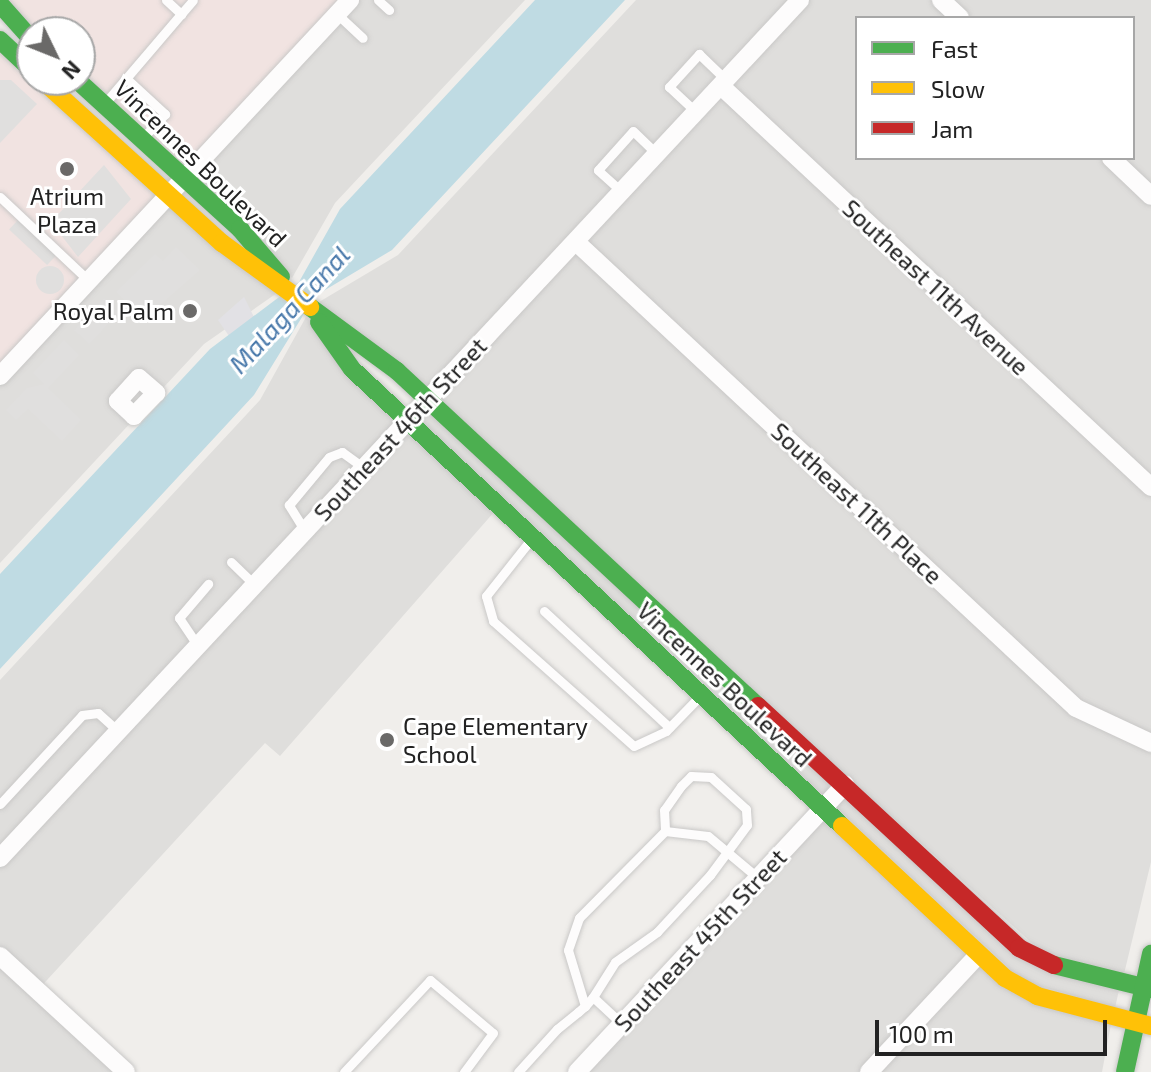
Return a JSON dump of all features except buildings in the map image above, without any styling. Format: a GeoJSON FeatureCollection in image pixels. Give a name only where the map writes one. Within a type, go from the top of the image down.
{"type":"FeatureCollection","features":[{"type":"Feature","properties":{"kind":"street","name":"Southeast 46th Street"},"geometry":{"type":"LineString","coordinates":[[0,858],[800,0]]}},
{"type":"Feature","properties":{"kind":"street"},"geometry":{"type":"LineString","coordinates":[[941,0],[958,16]]}},
{"type":"Feature","properties":{"kind":"street"},"geometry":{"type":"LineString","coordinates":[[0,4],[16,25],[0,41],[16,56]]}},
{"type":"Feature","properties":{"kind":"street"},"geometry":{"type":"LineString","coordinates":[[0,376],[342,5]]}},
{"type":"Feature","properties":{"kind":"street","name":"Southeast 11th Avenue"},"geometry":{"type":"LineString","coordinates":[[724,84],[1151,487]]}},
{"type":"Feature","properties":{"kind":"street","name":"Vincennes Boulevard"},"geometry":{"type":"LineString","coordinates":[[59,96],[168,196],[428,401],[1019,948],[1059,968],[1147,988]]}},
{"type":"Feature","properties":{"kind":"street","name":"Vincennes Boulevard"},"geometry":{"type":"LineString","coordinates":[[96,96],[258,247],[285,286]]}},
{"type":"Feature","properties":{"kind":"street"},"geometry":{"type":"LineString","coordinates":[[1113,160],[1151,196]]}},
{"type":"Feature","properties":{"kind":"street","name":"Southeast 11th Place"},"geometry":{"type":"LineString","coordinates":[[576,242],[1076,708],[1151,743]]}},
{"type":"Feature","properties":{"kind":"street","name":"Vincennes Boulevard"},"geometry":{"type":"LineString","coordinates":[[311,310],[352,369],[534,536],[978,955],[1037,996],[1143,1023]]}},
{"type":"Feature","properties":{"kind":"street","name":"Southeast 45th Street"},"geometry":{"type":"LineString","coordinates":[[577,1072],[845,785]]}},
{"type":"Feature","properties":{"kind":"street"},"geometry":{"type":"LineString","coordinates":[[1125,1072],[1143,1023],[1151,954]]}},
{"type":"Feature","properties":{"kind":"street"},"geometry":{"type":"LineString","coordinates":[[869,1072],[978,955]]}},
{"type":"Feature","properties":{"kind":"street"},"geometry":{"type":"LineString","coordinates":[[0,956],[126,1072]]}},
{"type":"Feature","properties":{"kind":"lane"},"geometry":{"type":"LineString","coordinates":[[166,0],[181,14]]}},
{"type":"Feature","properties":{"kind":"lane"},"geometry":{"type":"LineString","coordinates":[[105,103],[193,0]]}},
{"type":"Feature","properties":{"kind":"lane"},"geometry":{"type":"LineString","coordinates":[[378,0],[389,10]]}},
{"type":"Feature","properties":{"kind":"lane"},"geometry":{"type":"LineString","coordinates":[[342,5],[363,38]]}},
{"type":"Feature","properties":{"kind":"lane"},"geometry":{"type":"LineString","coordinates":[[696,112],[669,87],[699,54],[724,84]]}},
{"type":"Feature","properties":{"kind":"lane"},"geometry":{"type":"LineString","coordinates":[[127,79],[165,114],[143,138]]}},
{"type":"Feature","properties":{"kind":"lane"},"geometry":{"type":"LineString","coordinates":[[621,191],[598,170],[633,131],[656,153]]}},
{"type":"Feature","properties":{"kind":"lane"},"geometry":{"type":"LineString","coordinates":[[2,203],[89,281]]}},
{"type":"Feature","properties":{"kind":"lane"},"geometry":{"type":"LineString","coordinates":[[305,531],[289,505],[329,457],[342,452],[364,468]]}},
{"type":"Feature","properties":{"kind":"lane"},"geometry":{"type":"LineString","coordinates":[[534,536],[486,596],[493,621],[622,740],[649,743],[701,695]]}},
{"type":"Feature","properties":{"kind":"lane"},"geometry":{"type":"LineString","coordinates":[[231,562],[255,585]]}},
{"type":"Feature","properties":{"kind":"lane"},"geometry":{"type":"LineString","coordinates":[[198,646],[179,618],[208,584]]}},
{"type":"Feature","properties":{"kind":"lane"},"geometry":{"type":"LineString","coordinates":[[544,611],[669,727]]}},
{"type":"Feature","properties":{"kind":"lane"},"geometry":{"type":"LineString","coordinates":[[0,804],[82,715],[98,713],[118,731]]}},
{"type":"Feature","properties":{"kind":"lane"},"geometry":{"type":"LineString","coordinates":[[518,1072],[585,1006],[593,997],[615,962],[657,932],[749,817],[701,774],[671,797],[665,831],[600,893],[571,934],[570,963],[585,1006]]}},
{"type":"Feature","properties":{"kind":"lane"},"geometry":{"type":"LineString","coordinates":[[665,831],[695,830],[725,849],[758,878]]}},
{"type":"Feature","properties":{"kind":"lane"},"geometry":{"type":"LineString","coordinates":[[344,1072],[430,980],[493,1033],[468,1071]]}},
{"type":"Feature","properties":{"kind":"lane"},"geometry":{"type":"LineString","coordinates":[[593,997],[622,1024]]}},
{"type":"Feature","properties":{"kind":"shaded area"},"geometry":{"type":"Polygon","coordinates":[[[7,0],[345,0],[188,169],[96,86],[96,16],[22,16],[7,0]]]}},
{"type":"Feature","properties":{"kind":"shaded area"},"geometry":{"type":"Polygon","coordinates":[[[345,0],[525,0],[335,203],[292,278],[188,169],[345,0]]]}},
{"type":"Feature","properties":{"kind":"shaded area"},"geometry":{"type":"Polygon","coordinates":[[[636,0],[1151,0],[1151,862],[1124,974],[1042,952],[319,302],[398,255],[636,0]]]}},
{"type":"Feature","properties":{"kind":"shaded area"},"geometry":{"type":"Polygon","coordinates":[[[0,52],[16,67],[16,96],[48,96],[159,199],[0,370],[0,52]]]}},
{"type":"Feature","properties":{"kind":"shaded area"},"geometry":{"type":"Polygon","coordinates":[[[0,80],[11,80],[16,85],[16,96],[28,96],[37,104],[0,143],[0,80]]]}},
{"type":"Feature","properties":{"kind":"shaded area"},"geometry":{"type":"Polygon","coordinates":[[[104,165],[131,199],[78,257],[51,222],[104,165]]]}},
{"type":"Feature","properties":{"kind":"shaded area"},"geometry":{"type":"Polygon","coordinates":[[[159,199],[277,293],[204,344],[0,563],[0,370],[159,199]]]}},
{"type":"Feature","properties":{"kind":"shaded area"},"geometry":{"type":"Polygon","coordinates":[[[18,220],[56,255],[47,265],[9,230],[18,220]]]}},
{"type":"Feature","properties":{"kind":"shaded area"},"geometry":{"type":"Polygon","coordinates":[[[176,247],[200,270],[144,319],[116,292],[155,254],[163,261],[176,247]]]}},
{"type":"Feature","properties":{"kind":"shaded area"},"geometry":{"type":"Polygon","coordinates":[[[50,266],[60,270],[64,280],[60,290],[50,294],[40,290],[36,280],[40,270],[50,266]]]}},
{"type":"Feature","properties":{"kind":"shaded area"},"geometry":{"type":"Polygon","coordinates":[[[244,297],[255,319],[229,336],[218,320],[244,297]]]}},
{"type":"Feature","properties":{"kind":"shaded area"},"geometry":{"type":"Polygon","coordinates":[[[104,298],[119,312],[89,345],[74,330],[104,298]]]}},
{"type":"Feature","properties":{"kind":"shaded area"},"geometry":{"type":"Polygon","coordinates":[[[306,317],[495,511],[280,756],[265,743],[36,992],[120,1072],[0,1072],[0,680],[260,400],[306,317]]]}},
{"type":"Feature","properties":{"kind":"shaded area"},"geometry":{"type":"Polygon","coordinates":[[[64,340],[79,355],[48,388],[81,420],[62,441],[28,409],[16,420],[6,410],[27,388],[44,384],[33,373],[64,340]]]}},
{"type":"Feature","properties":{"kind":"shaded area"},"geometry":{"type":"Polygon","coordinates":[[[422,407],[995,937],[1119,990],[1115,1008],[1023,981],[414,415],[422,407]]]}},
{"type":"Feature","properties":{"kind":"shaded area"},"geometry":{"type":"Polygon","coordinates":[[[814,812],[945,933],[1111,1024],[1102,1072],[572,1072],[814,812]]]}},
{"type":"Feature","properties":{"kind":"water","name":"Malaga Canal"},"geometry":{"type":"Polygon","coordinates":[[[535,0],[625,0],[392,250],[315,296],[254,395],[0,669],[0,574],[210,349],[299,282],[340,209],[535,0]]]}},
{"type":"Feature","properties":{"kind":"traffic: fast"},"geometry":{"type":"LineString","coordinates":[[0,4],[16,22]]}},
{"type":"Feature","properties":{"kind":"traffic: fast"},"geometry":{"type":"LineString","coordinates":[[0,40],[16,55]]}},
{"type":"Feature","properties":{"kind":"traffic: fast"},"geometry":{"type":"LineString","coordinates":[[95,96],[240,229],[281,277]]}},
{"type":"Feature","properties":{"kind":"traffic: fast"},"geometry":{"type":"LineString","coordinates":[[310,307],[397,371],[758,706]]}},
{"type":"Feature","properties":{"kind":"traffic: fast"},"geometry":{"type":"LineString","coordinates":[[319,322],[352,369],[842,826]]}},
{"type":"Feature","properties":{"kind":"traffic: fast"},"geometry":{"type":"LineString","coordinates":[[1125,1072],[1151,954]]}},
{"type":"Feature","properties":{"kind":"traffic: fast"},"geometry":{"type":"LineString","coordinates":[[1054,965],[1151,989]]}},
{"type":"Feature","properties":{"kind":"traffic: slow"},"geometry":{"type":"LineString","coordinates":[[60,96],[222,243],[310,307]]}},
{"type":"Feature","properties":{"kind":"traffic: slow"},"geometry":{"type":"LineString","coordinates":[[842,826],[1005,978],[1037,996],[1151,1026]]}},
{"type":"Feature","properties":{"kind":"traffic: jam"},"geometry":{"type":"LineString","coordinates":[[758,706],[1019,948],[1054,965]]}},
{"type":"Feature","properties":{"kind":"place","name":"Atrium Plaza"},"geometry":{"type":"Point","coordinates":[67,169]}},
{"type":"Feature","properties":{"kind":"place","name":"Royal Palm"},"geometry":{"type":"Point","coordinates":[190,311]}},
{"type":"Feature","properties":{"kind":"place","name":"Cape Elementary School"},"geometry":{"type":"Point","coordinates":[387,740]}}]}
